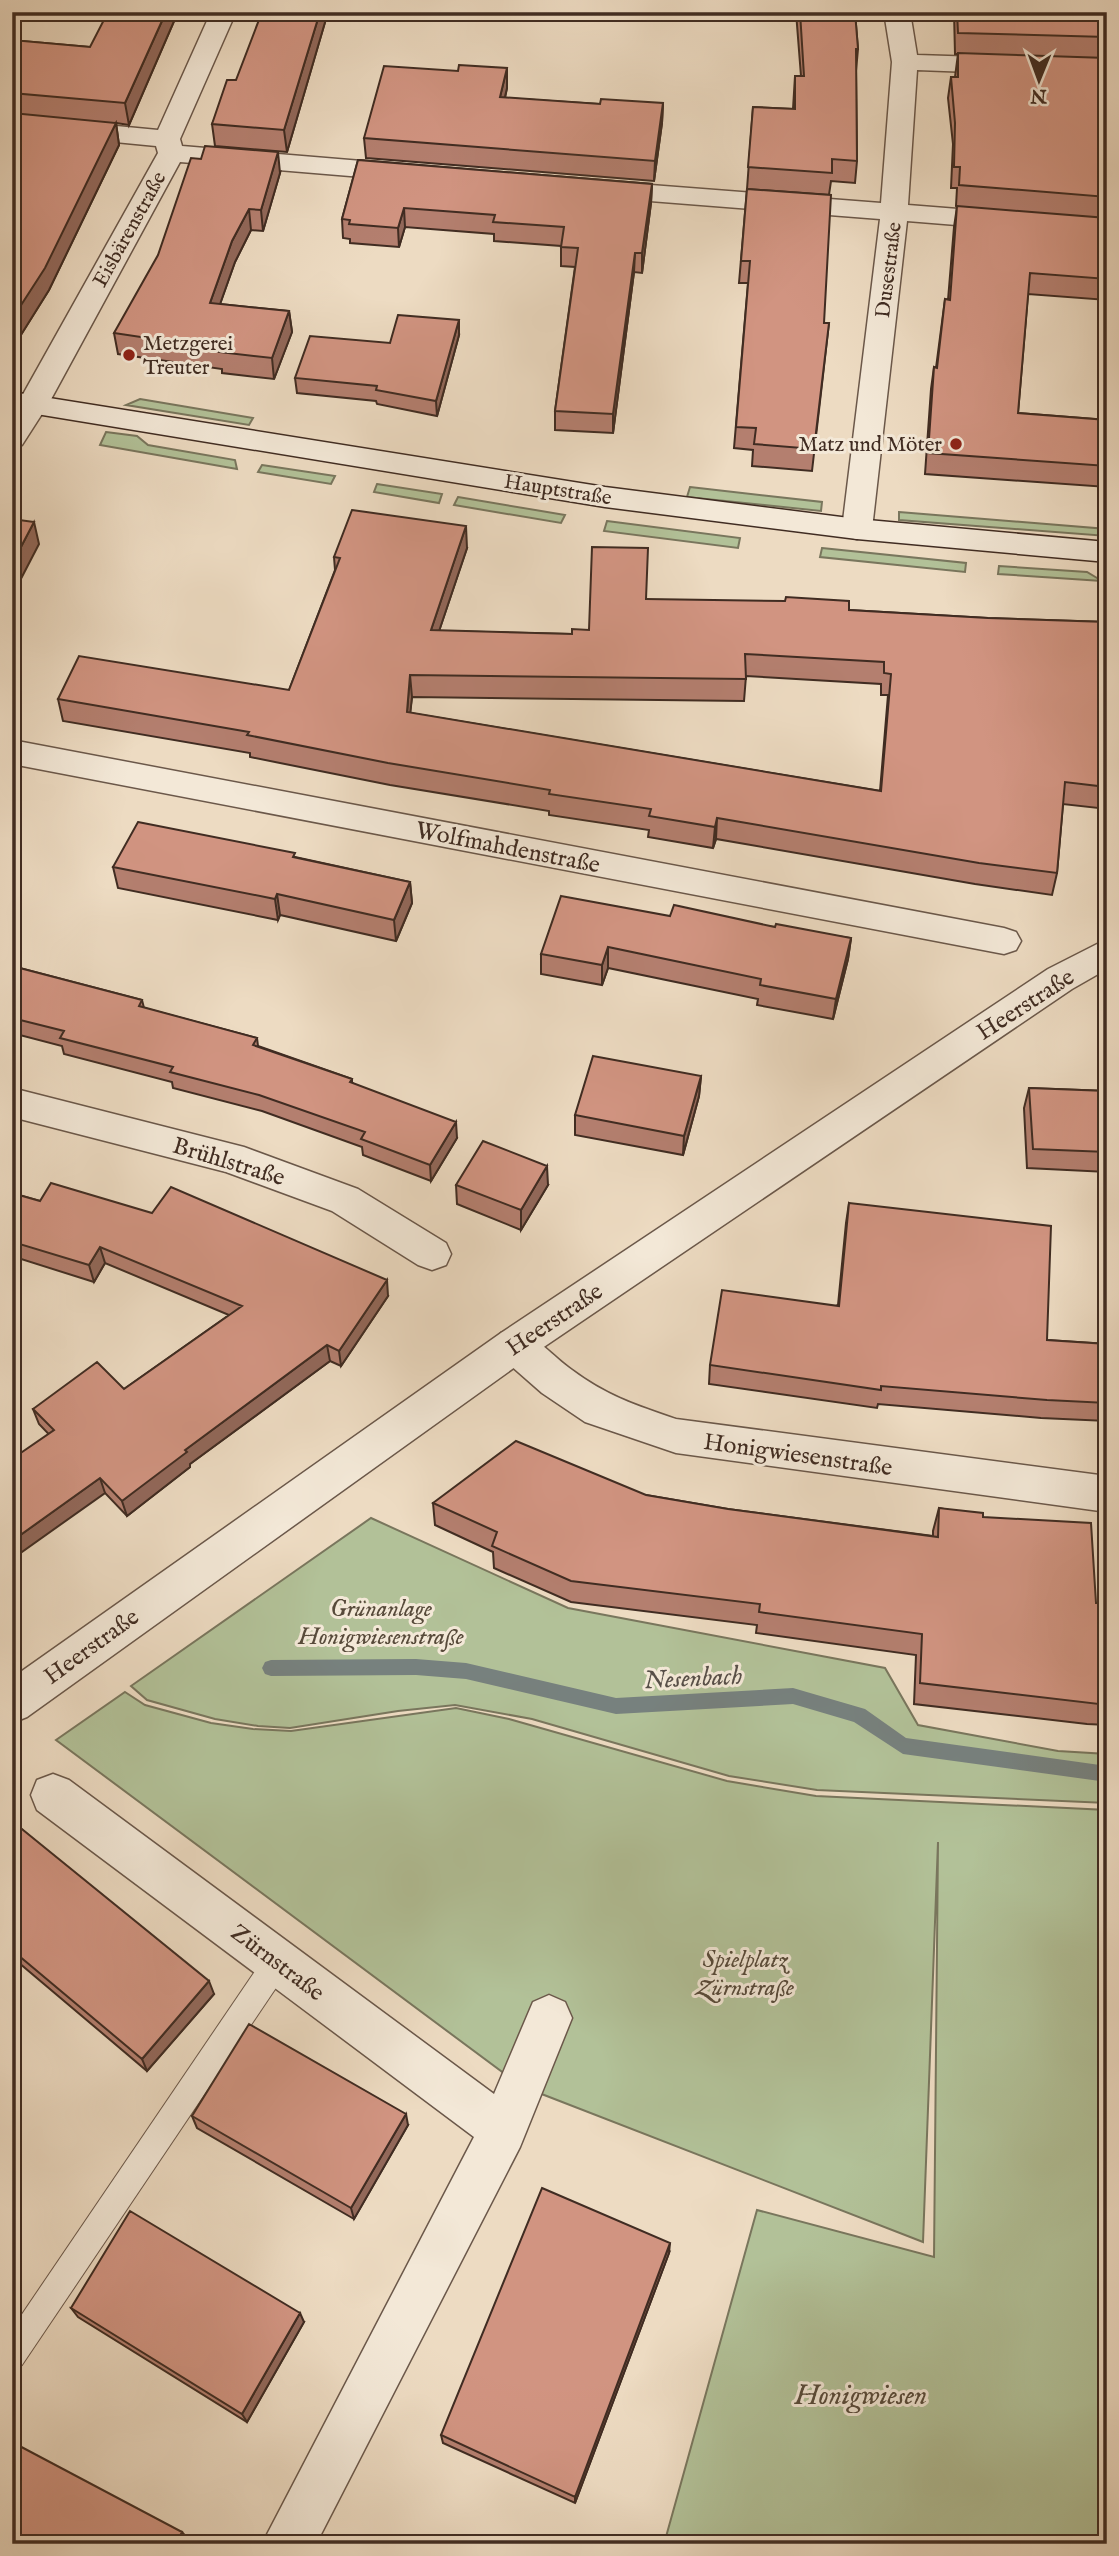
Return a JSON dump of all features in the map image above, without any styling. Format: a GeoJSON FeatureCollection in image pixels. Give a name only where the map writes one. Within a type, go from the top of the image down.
{"type":"FeatureCollection","features":[{"type":"Feature","properties":{"kind":"street","name":"Eisbärenstraße"},"geometry":{"type":"LineString","coordinates":[[12,438],[23,402],[169,146],[224,12]]}},
{"type":"Feature","properties":{"kind":"street","name":"Dusestraße"},"geometry":{"type":"LineString","coordinates":[[857,528],[894,214],[905,62],[897,12]]}},
{"type":"Feature","properties":{"kind":"street"},"geometry":{"type":"LineString","coordinates":[[905,62],[1107,69]]}},
{"type":"Feature","properties":{"kind":"street"},"geometry":{"type":"LineString","coordinates":[[12,124],[169,146],[435,176]]}},
{"type":"Feature","properties":{"kind":"street"},"geometry":{"type":"LineString","coordinates":[[574,187],[1107,229]]}},
{"type":"Feature","properties":{"kind":"street","name":"Hauptstraße"},"geometry":{"type":"LineString","coordinates":[[23,402],[605,497],[857,528],[1107,552]]}},
{"type":"Feature","properties":{"kind":"street","name":"Wolfmahdenstraße"},"geometry":{"type":"LineString","coordinates":[[12,752],[1004,941]]}},
{"type":"Feature","properties":{"kind":"street","name":"Heerstraße"},"geometry":{"type":"LineString","coordinates":[[12,1703],[515,1345],[1060,979],[1103,960]]}},
{"type":"Feature","properties":{"kind":"street","name":"Brühlstraße"},"geometry":{"type":"LineString","coordinates":[[12,1102],[231,1158],[345,1200],[432,1254]]}},
{"type":"Feature","properties":{"kind":"street","name":"Honigwiesenstraße"},"geometry":{"type":"LineString","coordinates":[[515,1345],[556,1381],[599,1410],[676,1436],[807,1456],[1107,1494]]}},
{"type":"Feature","properties":{"kind":"street","name":"Zürnstraße"},"geometry":{"type":"LineString","coordinates":[[53,1795],[503,2130]]}},
{"type":"Feature","properties":{"kind":"street"},"geometry":{"type":"LineString","coordinates":[[288,2544],[503,2130],[550,2018]]}},
{"type":"Feature","properties":{"kind":"lane"},"geometry":{"type":"LineString","coordinates":[[12,2355],[278,1961]]}},
{"type":"Feature","properties":{"kind":"green space"},"geometry":{"type":"Polygon","coordinates":[[[140,399],[253,418],[249,425],[126,405],[140,399]]]}},
{"type":"Feature","properties":{"kind":"green space"},"geometry":{"type":"Polygon","coordinates":[[[106,432],[137,436],[148,445],[235,460],[237,469],[100,445],[106,432]]]}},
{"type":"Feature","properties":{"kind":"green space"},"geometry":{"type":"Polygon","coordinates":[[[262,465],[335,476],[331,484],[258,472],[262,465]]]}},
{"type":"Feature","properties":{"kind":"green space"},"geometry":{"type":"Polygon","coordinates":[[[377,484],[442,494],[439,503],[374,492],[377,484]]]}},
{"type":"Feature","properties":{"kind":"green space"},"geometry":{"type":"Polygon","coordinates":[[[690,487],[822,502],[821,511],[687,497],[690,487]]]}},
{"type":"Feature","properties":{"kind":"green space"},"geometry":{"type":"Polygon","coordinates":[[[458,497],[565,515],[561,523],[454,505],[458,497]]]}},
{"type":"Feature","properties":{"kind":"green space"},"geometry":{"type":"Polygon","coordinates":[[[899,512],[1107,529],[1107,536],[899,520],[899,512]]]}},
{"type":"Feature","properties":{"kind":"green space"},"geometry":{"type":"Polygon","coordinates":[[[607,521],[740,538],[738,548],[604,531],[607,521]]]}},
{"type":"Feature","properties":{"kind":"green space"},"geometry":{"type":"Polygon","coordinates":[[[822,548],[966,563],[965,572],[820,557],[822,548]]]}},
{"type":"Feature","properties":{"kind":"green space"},"geometry":{"type":"Polygon","coordinates":[[[999,566],[1087,572],[1102,581],[998,574],[999,566]]]}},
{"type":"Feature","properties":{"kind":"green space","name":"Grünanlage Honigwiesenstraße"},"geometry":{"type":"Polygon","coordinates":[[[371,1518],[568,1608],[885,1668],[918,1725],[1058,1751],[1107,1754],[1107,1803],[817,1790],[729,1776],[532,1719],[455,1705],[290,1728],[258,1726],[215,1719],[147,1700],[131,1686],[371,1518]]]}},
{"type":"Feature","properties":{"kind":"green space"},"geometry":{"type":"Polygon","coordinates":[[[125,1692],[145,1705],[211,1723],[291,1731],[456,1708],[509,1719],[727,1781],[816,1796],[1107,1810],[1107,2544],[664,2544],[757,2210],[934,2257],[938,1842],[923,2242],[521,2086],[56,1740],[125,1692]]]}},
{"type":"Feature","properties":{"kind":"building"},"geometry":{"type":"Polygon","coordinates":[[[108,12],[166,12],[125,103],[12,93],[12,40],[90,47],[108,12]]]}},
{"type":"Feature","properties":{"kind":"building"},"geometry":{"type":"Polygon","coordinates":[[[262,12],[320,12],[284,130],[212,124],[227,80],[236,80],[262,12]]]}},
{"type":"Feature","properties":{"kind":"building"},"geometry":{"type":"Polygon","coordinates":[[[800,12],[855,12],[858,49],[857,161],[832,159],[832,173],[748,167],[753,107],[795,109],[795,76],[804,76],[800,12]]]}},
{"type":"Feature","properties":{"kind":"building"},"geometry":{"type":"Polygon","coordinates":[[[957,12],[1107,12],[1107,37],[958,33],[957,12]]]}},
{"type":"Feature","properties":{"kind":"building"},"geometry":{"type":"Polygon","coordinates":[[[958,53],[1107,58],[1107,197],[959,185],[960,167],[954,167],[955,123],[951,77],[958,77],[958,53]]]}},
{"type":"Feature","properties":{"kind":"building"},"geometry":{"type":"Polygon","coordinates":[[[459,65],[507,68],[500,97],[600,104],[601,99],[663,103],[655,161],[364,138],[384,66],[458,71],[459,65]]]}},
{"type":"Feature","properties":{"kind":"building"},"geometry":{"type":"Polygon","coordinates":[[[12,113],[116,123],[45,268],[14,316],[12,316],[12,113]]]}},
{"type":"Feature","properties":{"kind":"building"},"geometry":{"type":"Polygon","coordinates":[[[205,146],[278,152],[261,210],[249,209],[232,241],[210,303],[289,311],[272,358],[219,352],[221,349],[114,333],[158,255],[191,158],[201,159],[205,146]]]}},
{"type":"Feature","properties":{"kind":"building"},"geometry":{"type":"Polygon","coordinates":[[[358,160],[652,184],[642,253],[635,253],[613,414],[555,411],[578,248],[561,247],[564,227],[493,222],[495,215],[404,208],[398,228],[349,224],[350,220],[342,219],[358,160]]]}},
{"type":"Feature","properties":{"kind":"building"},"geometry":{"type":"Polygon","coordinates":[[[747,189],[831,195],[824,323],[829,323],[814,449],[754,444],[756,428],[736,427],[750,261],[741,261],[747,189]]]}},
{"type":"Feature","properties":{"kind":"building"},"geometry":{"type":"Polygon","coordinates":[[[957,206],[1107,218],[1107,279],[1030,273],[1018,413],[1107,420],[1107,466],[928,453],[934,367],[937,368],[945,299],[950,300],[957,206]]]}},
{"type":"Feature","properties":{"kind":"building"},"geometry":{"type":"Polygon","coordinates":[[[398,315],[459,320],[436,401],[376,390],[377,386],[295,378],[310,336],[390,343],[398,315]]]}},
{"type":"Feature","properties":{"kind":"building"},"geometry":{"type":"Polygon","coordinates":[[[352,510],[466,526],[431,630],[572,634],[572,629],[589,630],[592,547],[648,548],[646,599],[785,601],[786,597],[849,601],[849,610],[1107,622],[1107,787],[1065,782],[1057,873],[979,863],[717,818],[715,827],[649,816],[651,809],[549,794],[550,790],[388,763],[247,735],[249,732],[58,699],[79,656],[289,690],[340,558],[334,557],[352,510]],[[745,654],[746,679],[410,675],[407,712],[881,791],[891,674],[884,673],[884,662],[745,654]]]}},
{"type":"Feature","properties":{"kind":"building"},"geometry":{"type":"Polygon","coordinates":[[[12,519],[34,522],[12,564],[12,519]]]}},
{"type":"Feature","properties":{"kind":"building"},"geometry":{"type":"Polygon","coordinates":[[[138,822],[295,853],[293,857],[410,882],[394,920],[277,894],[275,899],[113,867],[138,822]]]}},
{"type":"Feature","properties":{"kind":"building"},"geometry":{"type":"Polygon","coordinates":[[[561,896],[670,916],[674,905],[775,927],[776,924],[851,938],[836,999],[760,985],[761,979],[608,947],[602,965],[541,954],[561,896]]]}},
{"type":"Feature","properties":{"kind":"building"},"geometry":{"type":"Polygon","coordinates":[[[12,966],[142,1000],[139,1006],[257,1038],[253,1045],[352,1079],[350,1082],[456,1122],[430,1165],[361,1139],[365,1132],[259,1095],[170,1072],[173,1067],[60,1038],[64,1031],[12,1018],[12,966]]]}},
{"type":"Feature","properties":{"kind":"building"},"geometry":{"type":"Polygon","coordinates":[[[593,1056],[701,1076],[684,1136],[575,1115],[593,1056]]]}},
{"type":"Feature","properties":{"kind":"building"},"geometry":{"type":"Polygon","coordinates":[[[1029,1088],[1107,1091],[1107,1152],[1033,1149],[1029,1088]]]}},
{"type":"Feature","properties":{"kind":"building"},"geometry":{"type":"Polygon","coordinates":[[[483,1141],[547,1166],[521,1210],[456,1185],[483,1141]]]}},
{"type":"Feature","properties":{"kind":"building"},"geometry":{"type":"Polygon","coordinates":[[[51,1183],[152,1213],[171,1187],[387,1280],[339,1351],[327,1345],[185,1450],[187,1452],[122,1501],[100,1478],[12,1541],[12,1459],[54,1430],[33,1409],[97,1362],[124,1389],[242,1306],[100,1247],[89,1265],[16,1243],[19,1237],[12,1235],[12,1193],[40,1201],[51,1183]]]}},
{"type":"Feature","properties":{"kind":"building"},"geometry":{"type":"Polygon","coordinates":[[[849,1203],[1051,1226],[1047,1340],[1107,1344],[1107,1403],[881,1386],[881,1390],[710,1365],[722,1290],[839,1306],[849,1203]]]}},
{"type":"Feature","properties":{"kind":"building"},"geometry":{"type":"Polygon","coordinates":[[[516,1441],[646,1495],[728,1509],[938,1537],[939,1508],[983,1513],[983,1517],[1091,1523],[1096,1603],[1107,1603],[1107,1705],[920,1683],[922,1634],[759,1612],[760,1604],[571,1581],[492,1546],[497,1532],[433,1503],[516,1441]]]}},
{"type":"Feature","properties":{"kind":"building"},"geometry":{"type":"Polygon","coordinates":[[[12,1821],[209,1981],[142,2059],[12,1950],[12,1821]]]}},
{"type":"Feature","properties":{"kind":"building"},"geometry":{"type":"Polygon","coordinates":[[[249,2024],[406,2114],[351,2208],[192,2116],[249,2024]]]}},
{"type":"Feature","properties":{"kind":"building"},"geometry":{"type":"Polygon","coordinates":[[[542,2188],[670,2243],[575,2497],[441,2435],[542,2188]]]}},
{"type":"Feature","properties":{"kind":"building"},"geometry":{"type":"Polygon","coordinates":[[[130,2211],[300,2313],[242,2414],[71,2308],[130,2211]]]}},
{"type":"Feature","properties":{"kind":"building"},"geometry":{"type":"Polygon","coordinates":[[[12,2442],[182,2532],[176,2544],[12,2544],[12,2442]]]}},
{"type":"Feature","properties":{"kind":"waterway","name":"Nesenbach"},"geometry":{"type":"LineString","coordinates":[[271,1668],[416,1667],[466,1671],[616,1706],[793,1696],[859,1715],[903,1746],[1107,1774]]}},
{"type":"Feature","properties":{"kind":"place","name":"Metzgerei Treuter"},"geometry":{"type":"Point","coordinates":[129,355]}},
{"type":"Feature","properties":{"kind":"place","name":"Matz und Möter"},"geometry":{"type":"Point","coordinates":[956,444]}},
{"type":"Feature","properties":{"kind":"park label","name":"Spielplatz Zürnstraße"},"geometry":{"type":"Point","coordinates":[745,1973]}},
{"type":"Feature","properties":{"kind":"park label","name":"Honigwiesen"},"geometry":{"type":"Point","coordinates":[861,2394]}}]}
